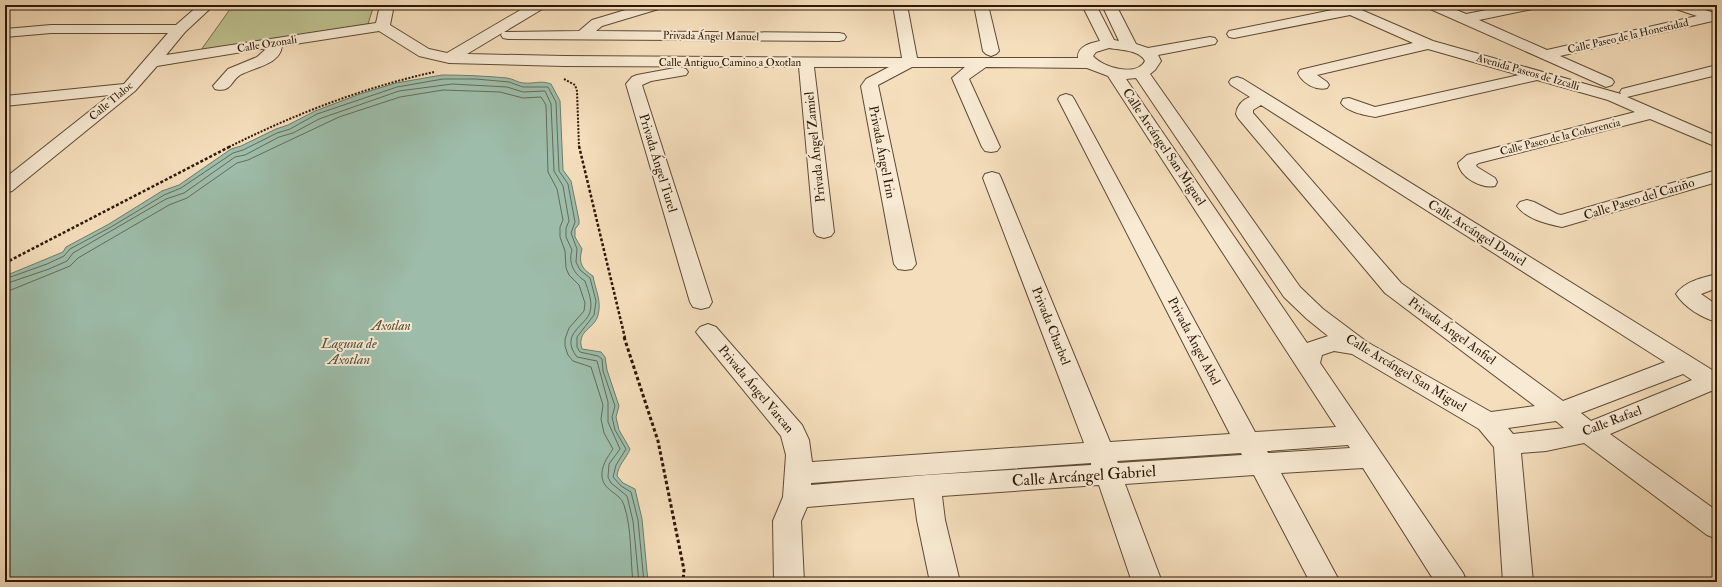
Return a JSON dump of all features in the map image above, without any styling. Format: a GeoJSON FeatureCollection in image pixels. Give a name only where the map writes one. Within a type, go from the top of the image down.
{"type":"FeatureCollection","features":[{"type":"Feature","properties":{"kind":"street","name":"Calle Tlaloc"},"geometry":{"type":"LineString","coordinates":[[5,188],[129,88],[180,29],[207,5]]}},
{"type":"Feature","properties":{"kind":"street"},"geometry":{"type":"LineString","coordinates":[[382,26],[387,5]]}},
{"type":"Feature","properties":{"kind":"street"},"geometry":{"type":"LineString","coordinates":[[449,58],[538,5]]}},
{"type":"Feature","properties":{"kind":"street"},"geometry":{"type":"LineString","coordinates":[[900,5],[910,62]]}},
{"type":"Feature","properties":{"kind":"street"},"geometry":{"type":"LineString","coordinates":[[981,5],[987,56],[960,78],[991,147]]}},
{"type":"Feature","properties":{"kind":"street"},"geometry":{"type":"LineString","coordinates":[[1089,5],[1109,44]]}},
{"type":"Feature","properties":{"kind":"street"},"geometry":{"type":"LineString","coordinates":[[1109,5],[1129,46],[1144,63]]}},
{"type":"Feature","properties":{"kind":"street","name":"Avenida Paseos de Izcalli"},"geometry":{"type":"LineString","coordinates":[[1433,5],[1717,132]]}},
{"type":"Feature","properties":{"kind":"street"},"geometry":{"type":"LineString","coordinates":[[1464,19],[1532,5]]}},
{"type":"Feature","properties":{"kind":"street","name":"Calle Paseo de la Honestidad"},"geometry":{"type":"LineString","coordinates":[[1678,5],[1714,18]]}},
{"type":"Feature","properties":{"kind":"street"},"geometry":{"type":"LineString","coordinates":[[564,61],[583,35],[597,23],[650,6]]}},
{"type":"Feature","properties":{"kind":"street"},"geometry":{"type":"LineString","coordinates":[[1234,34],[1345,8]]}},
{"type":"Feature","properties":{"kind":"street","name":"Avenida Paseos de Izcalli"},"geometry":{"type":"LineString","coordinates":[[1345,8],[1428,44],[1614,97],[1717,142]]}},
{"type":"Feature","properties":{"kind":"street","name":"Calle Paseo de la Honestidad"},"geometry":{"type":"LineString","coordinates":[[1545,55],[1714,18]]}},
{"type":"Feature","properties":{"kind":"street","name":"Calle Ozonali"},"geometry":{"type":"LineString","coordinates":[[152,62],[382,26]]}},
{"type":"Feature","properties":{"kind":"street","name":"Calle Antiguo Camino a Oxotlan"},"geometry":{"type":"LineString","coordinates":[[382,26],[424,53],[449,58],[564,61],[910,62],[987,56],[1088,62]]}},
{"type":"Feature","properties":{"kind":"street"},"geometry":{"type":"LineString","coordinates":[[5,33],[51,29],[180,29]]}},
{"type":"Feature","properties":{"kind":"street","name":"Privada Ángel Manuel"},"geometry":{"type":"LineString","coordinates":[[508,35],[839,37]]}},
{"type":"Feature","properties":{"kind":"street"},"geometry":{"type":"LineString","coordinates":[[1129,46],[1109,44],[1090,48],[1086,53],[1085,58],[1088,62],[1099,69],[1114,73],[1210,41]]}},
{"type":"Feature","properties":{"kind":"street"},"geometry":{"type":"LineString","coordinates":[[221,86],[234,72],[262,60],[274,52],[275,42]]}},
{"type":"Feature","properties":{"kind":"street"},"geometry":{"type":"LineString","coordinates":[[1321,85],[1307,76],[1306,73],[1428,44]]}},
{"type":"Feature","properties":{"kind":"street","name":"Privada Ángel Turel"},"geometry":{"type":"LineString","coordinates":[[689,61],[686,69],[683,71],[646,77],[637,80],[634,84],[701,302]]}},
{"type":"Feature","properties":{"kind":"street","name":"Privada Ángel Zamiel"},"geometry":{"type":"LineString","coordinates":[[806,62],[824,232]]}},
{"type":"Feature","properties":{"kind":"street","name":"Privada Ángel Irin"},"geometry":{"type":"LineString","coordinates":[[905,264],[869,86],[872,82],[910,62]]}},
{"type":"Feature","properties":{"kind":"street","name":"Calle Arcángel San Miguel"},"geometry":{"type":"LineString","coordinates":[[1144,63],[1292,292],[1315,314],[1359,348],[1488,422],[1507,445]]}},
{"type":"Feature","properties":{"kind":"street"},"geometry":{"type":"LineString","coordinates":[[1349,102],[1366,110],[1375,112],[1538,76],[1553,72],[1568,65]]}},
{"type":"Feature","properties":{"kind":"street"},"geometry":{"type":"LineString","coordinates":[[1628,92],[1717,70]]}},
{"type":"Feature","properties":{"kind":"street","name":"Calle Arcángel San Miguel"},"geometry":{"type":"LineString","coordinates":[[1114,73],[1308,362],[1452,582]]}},
{"type":"Feature","properties":{"kind":"street","name":"Calle Arcángel Daniel"},"geometry":{"type":"LineString","coordinates":[[1237,82],[1715,382]]}},
{"type":"Feature","properties":{"kind":"street"},"geometry":{"type":"LineString","coordinates":[[5,102],[129,88]]}},
{"type":"Feature","properties":{"kind":"street","name":"Privada Ángel Abel"},"geometry":{"type":"LineString","coordinates":[[1066,99],[1248,442],[1325,582]]}},
{"type":"Feature","properties":{"kind":"street","name":"Privada Ángel Anfiel"},"geometry":{"type":"LineString","coordinates":[[1263,99],[1252,102],[1245,108],[1244,114],[1273,130],[1373,266],[1393,288],[1562,411],[1717,527]]}},
{"type":"Feature","properties":{"kind":"street","name":"Calle Paseo de la Coherencia"},"geometry":{"type":"LineString","coordinates":[[1488,182],[1468,168],[1468,164],[1473,159],[1653,113]]}},
{"type":"Feature","properties":{"kind":"street"},"geometry":{"type":"LineString","coordinates":[[1273,130],[1306,125]]}},
{"type":"Feature","properties":{"kind":"street","name":"Calle Paseo del Cariño"},"geometry":{"type":"LineString","coordinates":[[1527,206],[1551,219],[1562,221],[1717,176]]}},
{"type":"Feature","properties":{"kind":"street","name":"Privada Charbel"},"geometry":{"type":"LineString","coordinates":[[992,178],[1104,463],[1147,582]]}},
{"type":"Feature","properties":{"kind":"street"},"geometry":{"type":"LineString","coordinates":[[1717,280],[1697,287],[1687,294],[1717,315]]}},
{"type":"Feature","properties":{"kind":"street","name":"Privada Ángel Varcan"},"geometry":{"type":"LineString","coordinates":[[708,332],[793,432],[799,455],[797,485]]}},
{"type":"Feature","properties":{"kind":"street"},"geometry":{"type":"LineString","coordinates":[[1308,362],[1311,351],[1322,344],[1339,343],[1359,348]]}},
{"type":"Feature","properties":{"kind":"street","name":"Calle Rafael"},"geometry":{"type":"LineString","coordinates":[[1488,422],[1562,411],[1685,364]]}},
{"type":"Feature","properties":{"kind":"street","name":"Calle Rafael"},"geometry":{"type":"LineString","coordinates":[[1507,445],[1546,441],[1589,432],[1715,382]]}},
{"type":"Feature","properties":{"kind":"street","name":"Calle Arcángel Gabriel"},"geometry":{"type":"LineString","coordinates":[[797,485],[927,486],[1104,463],[1248,442],[1355,435]]}},
{"type":"Feature","properties":{"kind":"street"},"geometry":{"type":"LineString","coordinates":[[1507,445],[1518,582]]}},
{"type":"Feature","properties":{"kind":"street","name":"Calle Arcángel Gabriel"},"geometry":{"type":"LineString","coordinates":[[797,485],[1104,463],[1261,464],[1371,457]]}},
{"type":"Feature","properties":{"kind":"street"},"geometry":{"type":"LineString","coordinates":[[789,582],[787,521],[797,485]]}},
{"type":"Feature","properties":{"kind":"street"},"geometry":{"type":"LineString","coordinates":[[927,486],[931,520],[944,582]]}},
{"type":"Feature","properties":{"kind":"path"},"geometry":{"type":"LineString","coordinates":[[5,263],[53,241],[174,175],[274,126],[335,100],[395,80],[441,70]]}},
{"type":"Feature","properties":{"kind":"path"},"geometry":{"type":"LineString","coordinates":[[558,77],[566,79],[575,85],[579,150],[620,324],[658,441],[684,570],[683,582]]}},
{"type":"Feature","properties":{"kind":"green space"},"geometry":{"type":"Polygon","coordinates":[[[233,5],[374,5],[368,24],[201,50],[233,5]]]}},
{"type":"Feature","properties":{"kind":"water","name":"Laguna de Axotlan"},"geometry":{"type":"Polygon","coordinates":[[[442,75],[507,78],[522,83],[547,83],[551,84],[560,101],[563,170],[571,181],[579,220],[579,224],[575,229],[575,237],[582,249],[580,258],[582,265],[586,271],[593,276],[599,305],[596,320],[582,338],[582,349],[601,352],[605,357],[607,370],[619,406],[616,417],[619,430],[630,449],[619,469],[617,476],[623,483],[635,489],[642,519],[648,582],[5,582],[5,276],[63,252],[66,247],[109,224],[162,191],[179,185],[231,149],[288,125],[315,111],[360,94],[396,83],[442,75]]]}},
{"type":"Feature","properties":{"kind":"park label","name":"Axotlan"},"geometry":{"type":"Point","coordinates":[391,326]}}]}
